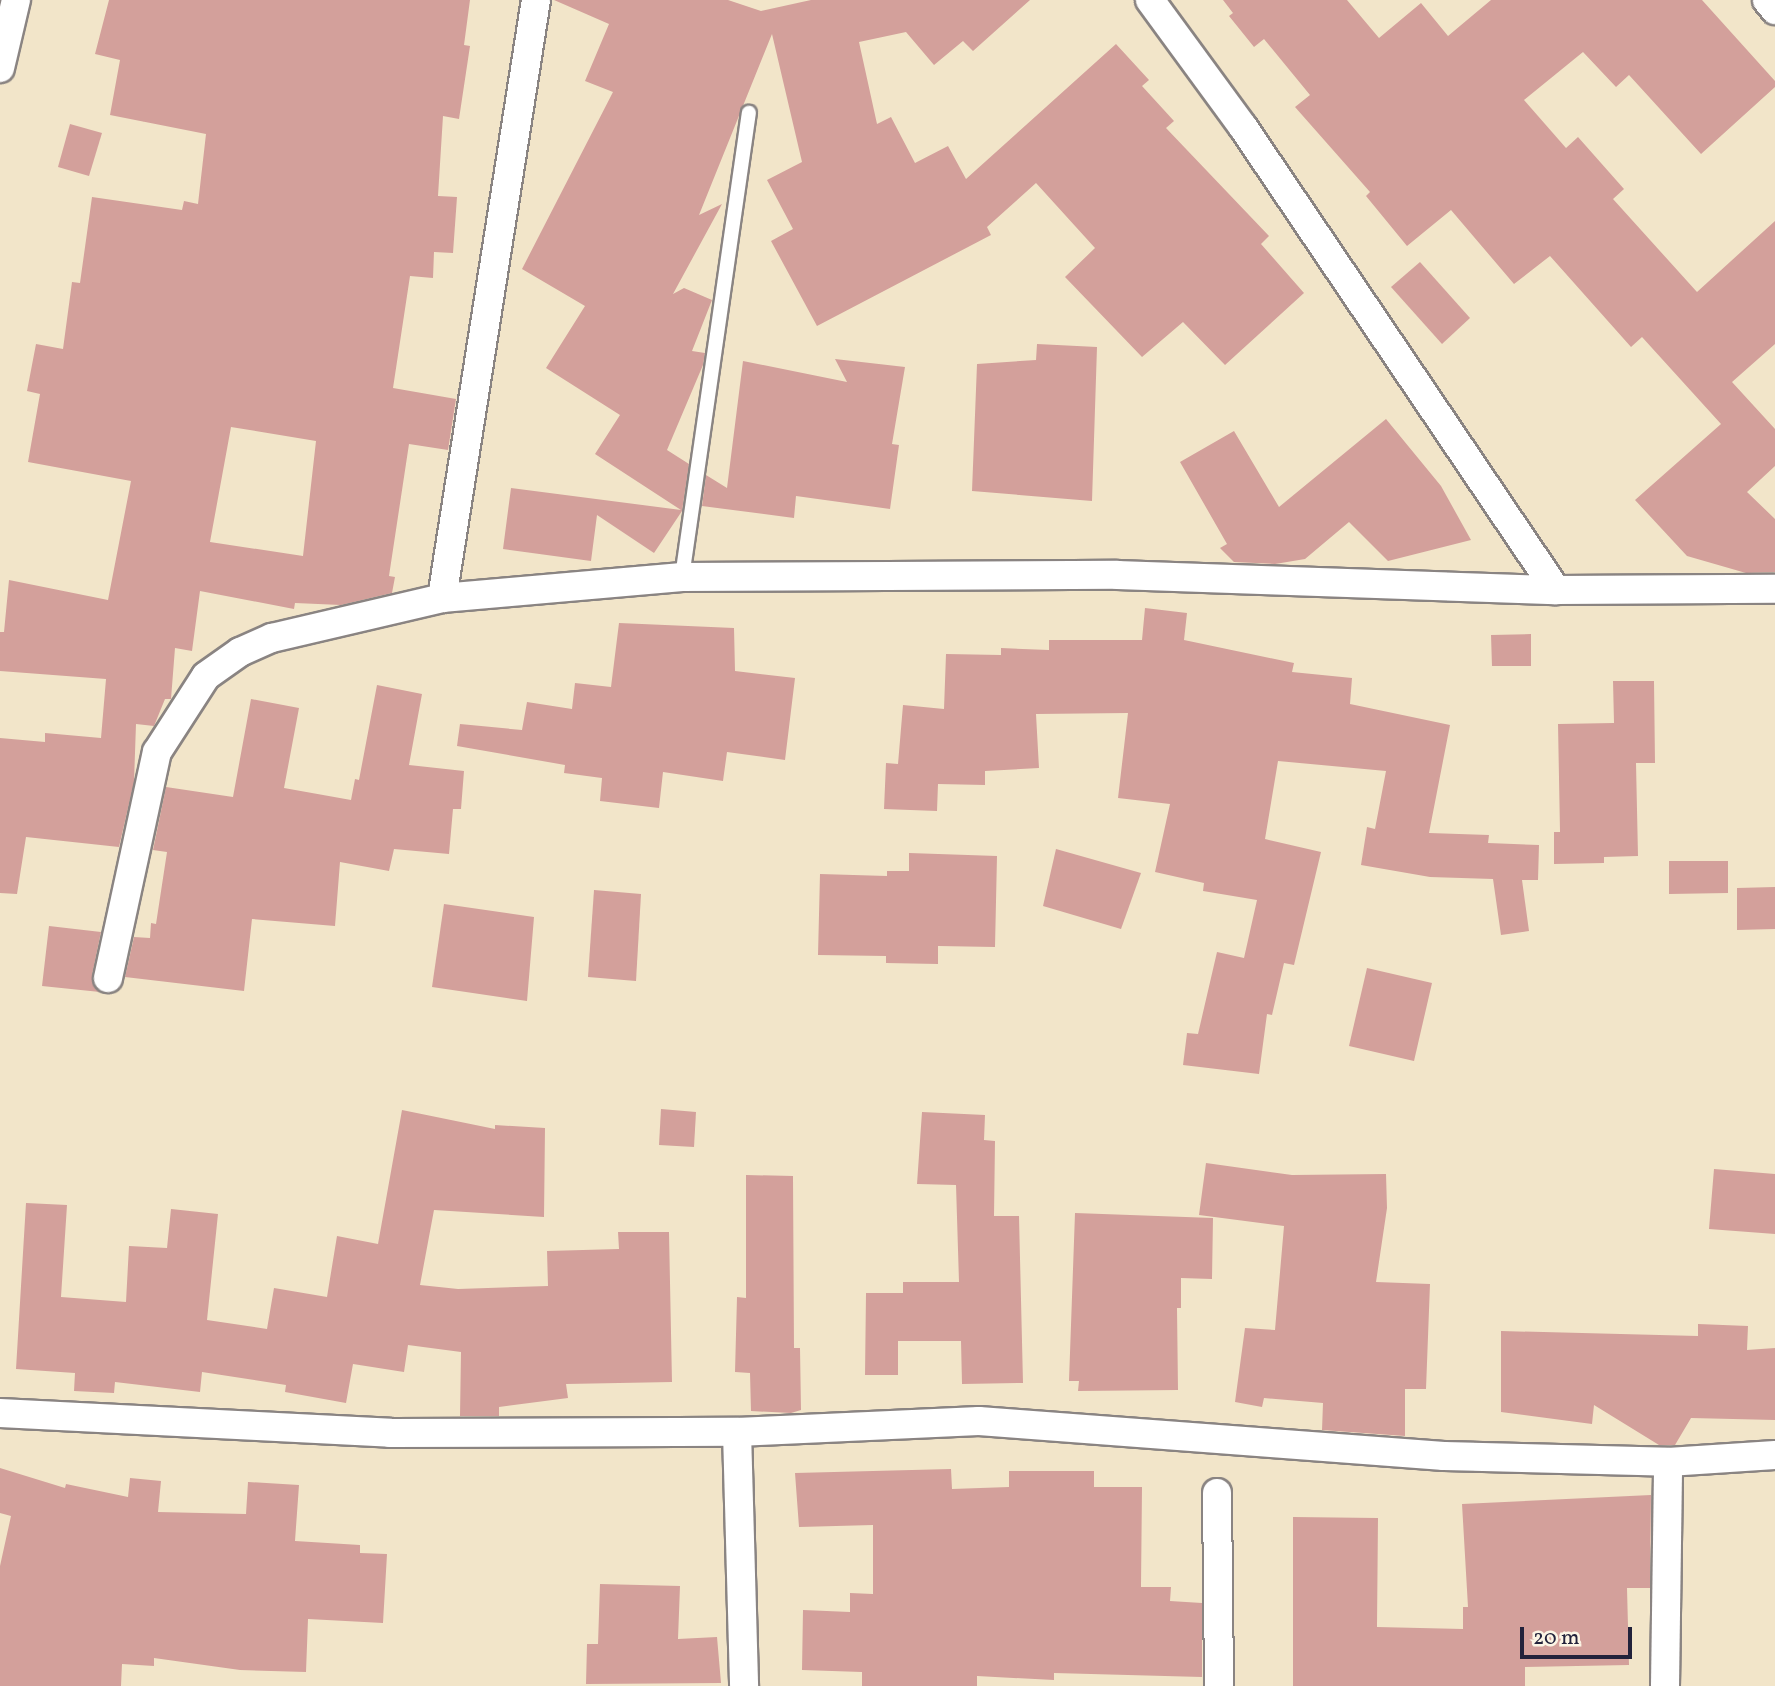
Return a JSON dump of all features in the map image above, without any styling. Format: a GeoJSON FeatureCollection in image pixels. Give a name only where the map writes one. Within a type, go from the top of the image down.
{"type":"FeatureCollection","features":[{"type":"Feature","properties":{"kind":"street"},"geometry":{"type":"LineString","coordinates":[[0,68],[16,0]]}},
{"type":"Feature","properties":{"kind":"street"},"geometry":{"type":"LineString","coordinates":[[442,598],[536,0]]}},
{"type":"Feature","properties":{"kind":"street"},"geometry":{"type":"LineString","coordinates":[[1150,0],[1243,127],[1556,590]]}},
{"type":"Feature","properties":{"kind":"street"},"geometry":{"type":"LineString","coordinates":[[1767,0],[1775,10]]}},
{"type":"Feature","properties":{"kind":"street"},"geometry":{"type":"LineString","coordinates":[[108,978],[157,752],[206,676],[240,652],[272,638],[442,598],[682,577],[1117,575],[1556,590],[1775,589]]}},
{"type":"Feature","properties":{"kind":"street"},"geometry":{"type":"LineString","coordinates":[[0,1413],[390,1433],[737,1432],[979,1422],[1444,1456],[1668,1462],[1775,1455]]}},
{"type":"Feature","properties":{"kind":"street"},"geometry":{"type":"LineString","coordinates":[[737,1432],[744,1686]]}},
{"type":"Feature","properties":{"kind":"street"},"geometry":{"type":"LineString","coordinates":[[1665,1686],[1668,1462]]}},
{"type":"Feature","properties":{"kind":"street"},"geometry":{"type":"LineString","coordinates":[[1217,1493],[1219,1686]]}},
{"type":"Feature","properties":{"kind":"lane"},"geometry":{"type":"LineString","coordinates":[[682,577],[749,113]]}},
{"type":"Feature","properties":{"kind":"building"},"geometry":{"type":"Polygon","coordinates":[[[109,0],[470,0],[464,45],[470,46],[459,119],[443,116],[438,196],[457,197],[453,253],[434,252],[433,278],[410,276],[393,388],[456,399],[448,450],[409,444],[389,576],[395,577],[392,593],[341,605],[295,603],[294,609],[200,591],[192,651],[175,648],[171,699],[165,699],[154,726],[136,724],[134,782],[119,847],[26,837],[17,894],[0,893],[0,738],[45,742],[45,733],[101,738],[106,679],[0,671],[0,632],[4,632],[9,580],[108,600],[131,481],[28,462],[40,394],[27,391],[36,344],[63,349],[72,282],[80,283],[92,197],[182,210],[184,201],[198,204],[206,134],[110,115],[120,60],[95,54],[109,0]],[[231,427],[210,542],[303,556],[316,441],[231,427]]]}},
{"type":"Feature","properties":{"kind":"building"},"geometry":{"type":"Polygon","coordinates":[[[554,0],[728,0],[761,11],[811,0],[1030,0],[973,51],[963,41],[934,65],[906,32],[859,42],[877,124],[891,117],[915,163],[948,146],[966,179],[1116,44],[1149,80],[1142,86],[1174,121],[1166,128],[1269,236],[1261,244],[1304,293],[1225,365],[1183,322],[1142,357],[1065,277],[1095,248],[1036,183],[987,227],[991,235],[817,326],[771,241],[793,229],[767,180],[802,162],[772,34],[699,215],[722,204],[673,294],[684,288],[712,300],[692,351],[705,353],[703,365],[667,450],[689,464],[682,511],[654,553],[597,515],[591,561],[503,549],[511,488],[681,510],[595,454],[620,415],[546,368],[585,306],[522,269],[613,92],[585,81],[609,24],[554,0]]]}},
{"type":"Feature","properties":{"kind":"building"},"geometry":{"type":"Polygon","coordinates":[[[1223,0],[1347,0],[1379,38],[1421,3],[1448,36],[1491,0],[1702,0],[1775,81],[1775,87],[1701,154],[1629,75],[1616,87],[1583,52],[1524,100],[1566,148],[1578,137],[1624,189],[1613,199],[1697,292],[1775,221],[1775,344],[1732,382],[1775,429],[1775,466],[1747,492],[1775,519],[1775,572],[1746,573],[1687,556],[1635,500],[1721,424],[1642,337],[1631,347],[1550,256],[1514,284],[1451,210],[1407,246],[1366,196],[1370,192],[1295,107],[1310,95],[1264,39],[1254,47],[1229,16],[1233,13],[1223,0]]]}},
{"type":"Feature","properties":{"kind":"building"},"geometry":{"type":"Polygon","coordinates":[[[70,124],[102,133],[89,176],[58,167],[70,124]]]}},
{"type":"Feature","properties":{"kind":"building"},"geometry":{"type":"Polygon","coordinates":[[[1420,262],[1470,318],[1442,344],[1391,287],[1420,262]]]}},
{"type":"Feature","properties":{"kind":"building"},"geometry":{"type":"Polygon","coordinates":[[[1037,344],[1097,347],[1092,501],[972,491],[977,364],[1036,360],[1037,344]]]}},
{"type":"Feature","properties":{"kind":"building"},"geometry":{"type":"Polygon","coordinates":[[[835,359],[905,367],[892,444],[899,445],[890,509],[796,496],[794,518],[702,506],[706,475],[727,488],[743,361],[847,382],[835,359]]]}},
{"type":"Feature","properties":{"kind":"building"},"geometry":{"type":"Polygon","coordinates":[[[1386,419],[1441,486],[1471,540],[1388,561],[1349,522],[1305,559],[1275,564],[1234,562],[1220,548],[1227,544],[1180,462],[1234,431],[1279,507],[1386,419]]]}},
{"type":"Feature","properties":{"kind":"building"},"geometry":{"type":"Polygon","coordinates":[[[1145,608],[1187,613],[1184,640],[1294,663],[1292,672],[1352,678],[1350,704],[1450,725],[1429,833],[1489,835],[1488,843],[1539,845],[1538,880],[1522,880],[1529,931],[1501,935],[1493,879],[1430,877],[1361,865],[1367,827],[1375,829],[1386,771],[1278,761],[1265,839],[1321,852],[1294,965],[1284,963],[1272,1015],[1267,1014],[1259,1074],[1183,1065],[1187,1033],[1198,1034],[1217,952],[1244,958],[1257,900],[1203,891],[1204,883],[1155,872],[1170,804],[1118,798],[1128,713],[1036,714],[1039,768],[985,771],[985,785],[938,784],[937,811],[884,809],[886,763],[898,764],[903,705],[944,709],[946,654],[1001,655],[1001,648],[1049,650],[1049,640],[1142,640],[1145,608]]]}},
{"type":"Feature","properties":{"kind":"building"},"geometry":{"type":"Polygon","coordinates":[[[619,623],[734,628],[735,671],[795,678],[785,760],[727,752],[723,781],[663,772],[659,808],[600,801],[602,778],[564,773],[565,765],[457,746],[460,724],[522,730],[527,702],[572,709],[575,683],[611,687],[619,623]]]}},
{"type":"Feature","properties":{"kind":"building"},"geometry":{"type":"Polygon","coordinates":[[[1531,634],[1531,666],[1492,666],[1491,635],[1531,634]]]}},
{"type":"Feature","properties":{"kind":"building"},"geometry":{"type":"Polygon","coordinates":[[[1613,681],[1654,681],[1655,763],[1636,763],[1638,856],[1604,857],[1604,863],[1554,864],[1554,832],[1560,832],[1558,724],[1614,723],[1613,681]]]}},
{"type":"Feature","properties":{"kind":"building"},"geometry":{"type":"Polygon","coordinates":[[[377,685],[422,694],[409,765],[464,771],[461,809],[453,809],[449,854],[394,849],[389,871],[340,862],[335,926],[252,919],[244,991],[125,977],[134,937],[150,938],[151,923],[156,924],[167,852],[153,850],[166,787],[233,797],[251,699],[299,708],[284,788],[351,800],[355,779],[359,780],[377,685]]]}},
{"type":"Feature","properties":{"kind":"building"},"geometry":{"type":"Polygon","coordinates":[[[1056,849],[1141,873],[1121,929],[1043,906],[1056,849]]]}},
{"type":"Feature","properties":{"kind":"building"},"geometry":{"type":"Polygon","coordinates":[[[909,853],[997,856],[995,947],[938,946],[938,964],[886,963],[886,956],[818,955],[820,874],[887,876],[887,871],[909,871],[909,853]]]}},
{"type":"Feature","properties":{"kind":"building"},"geometry":{"type":"Polygon","coordinates":[[[1669,861],[1728,861],[1728,893],[1669,894],[1669,861]]]}},
{"type":"Feature","properties":{"kind":"building"},"geometry":{"type":"Polygon","coordinates":[[[1775,887],[1775,929],[1737,930],[1737,888],[1775,887]]]}},
{"type":"Feature","properties":{"kind":"building"},"geometry":{"type":"Polygon","coordinates":[[[594,890],[641,894],[636,981],[588,977],[594,890]]]}},
{"type":"Feature","properties":{"kind":"building"},"geometry":{"type":"Polygon","coordinates":[[[444,904],[534,917],[527,1001],[432,987],[444,904]]]}},
{"type":"Feature","properties":{"kind":"building"},"geometry":{"type":"Polygon","coordinates":[[[49,926],[101,932],[92,975],[100,992],[42,986],[49,926]]]}},
{"type":"Feature","properties":{"kind":"building"},"geometry":{"type":"Polygon","coordinates":[[[1367,968],[1432,983],[1414,1061],[1349,1046],[1367,968]]]}},
{"type":"Feature","properties":{"kind":"building"},"geometry":{"type":"Polygon","coordinates":[[[661,1109],[696,1112],[694,1147],[659,1145],[661,1109]]]}},
{"type":"Feature","properties":{"kind":"building"},"geometry":{"type":"Polygon","coordinates":[[[402,1110],[495,1129],[495,1125],[545,1128],[544,1217],[434,1210],[420,1285],[458,1289],[548,1286],[547,1251],[619,1249],[618,1232],[669,1232],[672,1382],[566,1384],[568,1398],[499,1407],[499,1416],[460,1416],[461,1352],[408,1345],[404,1372],[353,1364],[346,1403],[285,1392],[286,1385],[202,1372],[200,1392],[115,1382],[114,1393],[74,1391],[75,1373],[16,1369],[26,1203],[67,1205],[61,1297],[126,1302],[129,1246],[167,1248],[171,1209],[218,1214],[207,1320],[267,1329],[274,1288],[327,1297],[337,1236],[378,1244],[402,1110]]]}},
{"type":"Feature","properties":{"kind":"building"},"geometry":{"type":"Polygon","coordinates":[[[922,1112],[985,1115],[984,1140],[995,1141],[994,1216],[1019,1216],[1023,1383],[962,1384],[961,1341],[898,1341],[898,1375],[865,1375],[866,1293],[903,1293],[903,1282],[959,1282],[956,1185],[917,1184],[922,1112]]]}},
{"type":"Feature","properties":{"kind":"building"},"geometry":{"type":"Polygon","coordinates":[[[1206,1163],[1292,1175],[1386,1174],[1387,1208],[1376,1282],[1430,1284],[1426,1389],[1405,1389],[1405,1436],[1322,1430],[1323,1403],[1264,1398],[1262,1407],[1235,1402],[1245,1328],[1275,1330],[1284,1226],[1199,1215],[1206,1163]]]}},
{"type":"Feature","properties":{"kind":"building"},"geometry":{"type":"Polygon","coordinates":[[[1714,1169],[1775,1174],[1775,1234],[1709,1229],[1714,1169]]]}},
{"type":"Feature","properties":{"kind":"building"},"geometry":{"type":"Polygon","coordinates":[[[746,1175],[793,1176],[794,1348],[800,1348],[801,1410],[791,1413],[751,1411],[750,1373],[735,1372],[737,1297],[746,1298],[746,1175]]]}},
{"type":"Feature","properties":{"kind":"building"},"geometry":{"type":"Polygon","coordinates":[[[1075,1213],[1213,1218],[1212,1279],[1181,1278],[1181,1308],[1177,1308],[1178,1390],[1078,1391],[1079,1381],[1069,1381],[1075,1213]]]}},
{"type":"Feature","properties":{"kind":"building"},"geometry":{"type":"Polygon","coordinates":[[[1698,1324],[1748,1326],[1747,1350],[1775,1348],[1775,1420],[1691,1418],[1675,1445],[1659,1445],[1594,1405],[1592,1424],[1501,1412],[1501,1331],[1698,1336],[1698,1324]]]}},
{"type":"Feature","properties":{"kind":"building"},"geometry":{"type":"Polygon","coordinates":[[[0,1468],[65,1488],[66,1484],[128,1497],[130,1478],[161,1481],[158,1512],[246,1514],[248,1482],[299,1485],[295,1541],[360,1545],[360,1553],[387,1554],[383,1623],[308,1619],[306,1672],[240,1670],[154,1658],[154,1666],[122,1664],[121,1686],[0,1686],[0,1566],[11,1516],[0,1513],[0,1468]]]}},
{"type":"Feature","properties":{"kind":"building"},"geometry":{"type":"Polygon","coordinates":[[[951,1469],[952,1489],[1009,1487],[1009,1471],[1094,1471],[1094,1487],[1142,1487],[1141,1587],[1171,1587],[1170,1601],[1202,1603],[1202,1677],[1054,1673],[1054,1680],[977,1676],[977,1686],[862,1686],[862,1672],[802,1670],[803,1610],[850,1612],[850,1593],[873,1594],[873,1525],[799,1527],[795,1473],[951,1469]]]}},
{"type":"Feature","properties":{"kind":"building"},"geometry":{"type":"Polygon","coordinates":[[[1651,1495],[1650,1588],[1627,1588],[1629,1665],[1525,1667],[1525,1686],[1293,1686],[1293,1517],[1378,1518],[1377,1627],[1463,1629],[1463,1607],[1468,1607],[1462,1504],[1651,1495]]]}},
{"type":"Feature","properties":{"kind":"building"},"geometry":{"type":"Polygon","coordinates":[[[600,1584],[680,1586],[678,1639],[717,1637],[721,1683],[586,1684],[587,1644],[598,1644],[600,1584]]]}}]}
